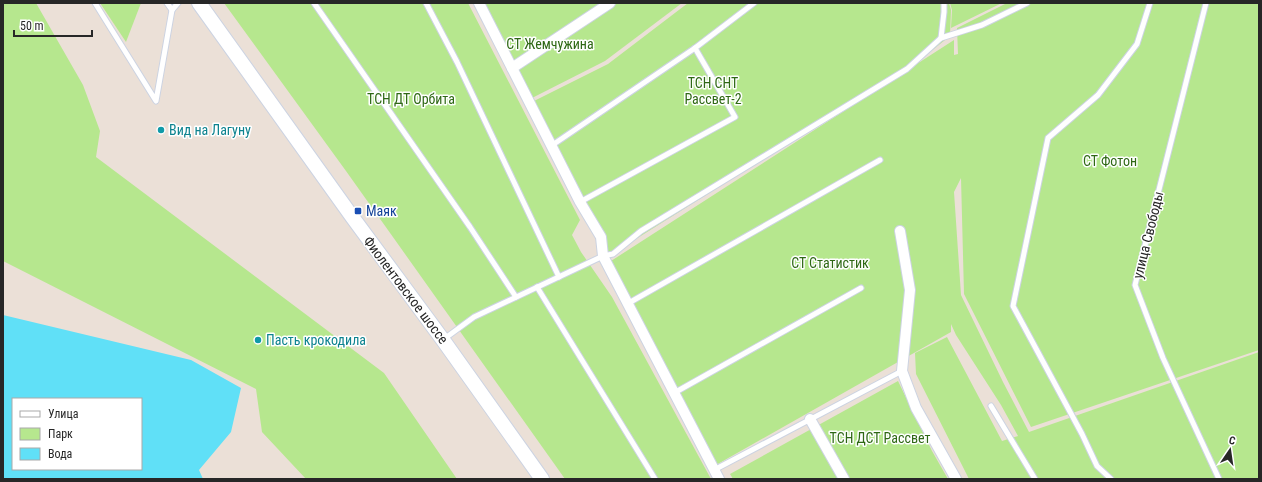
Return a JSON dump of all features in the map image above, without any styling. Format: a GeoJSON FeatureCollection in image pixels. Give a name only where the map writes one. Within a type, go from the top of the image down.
{"type":"FeatureCollection","features":[{"type":"Feature","properties":{"kind":"main road","name":"Фиолентовское шоссе"},"geometry":{"type":"LineString","coordinates":[[204,6],[344,206],[443,340],[542,479]]}},
{"type":"Feature","properties":{"kind":"street"},"geometry":{"type":"LineString","coordinates":[[479,3],[580,202],[601,237],[604,256],[627,304],[717,475]]}},
{"type":"Feature","properties":{"kind":"street"},"geometry":{"type":"LineString","coordinates":[[512,68],[610,3]]}},
{"type":"Feature","properties":{"kind":"street"},"geometry":{"type":"LineString","coordinates":[[900,231],[910,290],[902,371],[916,408],[956,479]]}},
{"type":"Feature","properties":{"kind":"street"},"geometry":{"type":"LineString","coordinates":[[810,419],[844,479]]}},
{"type":"Feature","properties":{"kind":"lane"},"geometry":{"type":"LineString","coordinates":[[95,3],[156,101],[172,10],[178,3]]}},
{"type":"Feature","properties":{"kind":"lane"},"geometry":{"type":"LineString","coordinates":[[167,3],[172,10]]}},
{"type":"Feature","properties":{"kind":"lane"},"geometry":{"type":"LineString","coordinates":[[314,3],[470,227],[516,297]]}},
{"type":"Feature","properties":{"kind":"lane"},"geometry":{"type":"LineString","coordinates":[[426,3],[457,62],[559,277]]}},
{"type":"Feature","properties":{"kind":"lane"},"geometry":{"type":"LineString","coordinates":[[551,146],[695,48],[754,3]]}},
{"type":"Feature","properties":{"kind":"lane"},"geometry":{"type":"LineString","coordinates":[[941,38],[944,3]]}},
{"type":"Feature","properties":{"kind":"lane"},"geometry":{"type":"LineString","coordinates":[[443,340],[474,317],[604,256],[613,254],[641,232],[907,69],[941,38],[982,25],[1027,3]]}},
{"type":"Feature","properties":{"kind":"lane"},"geometry":{"type":"LineString","coordinates":[[1111,479],[1097,466],[1082,434],[1012,306],[1048,138],[1098,95],[1137,44],[1150,3]]}},
{"type":"Feature","properties":{"kind":"lane","name":"улица Свободы"},"geometry":{"type":"LineString","coordinates":[[1206,3],[1135,285],[1163,358],[1219,479]]}},
{"type":"Feature","properties":{"kind":"lane"},"geometry":{"type":"LineString","coordinates":[[580,202],[735,116],[695,48]]}},
{"type":"Feature","properties":{"kind":"lane"},"geometry":{"type":"LineString","coordinates":[[627,304],[880,160]]}},
{"type":"Feature","properties":{"kind":"lane"},"geometry":{"type":"LineString","coordinates":[[537,287],[655,479]]}},
{"type":"Feature","properties":{"kind":"lane"},"geometry":{"type":"LineString","coordinates":[[674,393],[861,288]]}},
{"type":"Feature","properties":{"kind":"lane"},"geometry":{"type":"LineString","coordinates":[[717,475],[810,419],[902,371]]}},
{"type":"Feature","properties":{"kind":"lane"},"geometry":{"type":"LineString","coordinates":[[991,406],[1035,479]]}},
{"type":"Feature","properties":{"kind":"green space"},"geometry":{"type":"Polygon","coordinates":[[[3,3],[36,3],[83,85],[100,131],[96,157],[384,373],[457,479],[306,479],[262,432],[256,389],[3,261],[3,3]]]}},
{"type":"Feature","properties":{"kind":"green space"},"geometry":{"type":"Polygon","coordinates":[[[100,3],[141,3],[126,42],[100,3]]]}},
{"type":"Feature","properties":{"kind":"green space","name":"ТСН ДТ Орбита"},"geometry":{"type":"Polygon","coordinates":[[[224,3],[468,3],[580,220],[572,235],[581,252],[612,297],[711,479],[565,479],[346,171],[224,3]]]}},
{"type":"Feature","properties":{"kind":"green space","name":"СТ Жемчужина"},"geometry":{"type":"Polygon","coordinates":[[[484,3],[682,3],[605,61],[532,98],[484,3]]]}},
{"type":"Feature","properties":{"kind":"green space","name":"ТСН СНТ Рассвет-2"},"geometry":{"type":"Polygon","coordinates":[[[688,3],[949,3],[951,10],[950,36],[915,64],[612,254],[605,255],[532,102],[608,64],[688,3]]]}},
{"type":"Feature","properties":{"kind":"green space"},"geometry":{"type":"Polygon","coordinates":[[[950,3],[1002,3],[951,28],[952,10],[950,3]]]}},
{"type":"Feature","properties":{"kind":"green space"},"geometry":{"type":"Polygon","coordinates":[[[1007,3],[1259,3],[1259,350],[1031,427],[964,294],[961,178],[954,192],[961,295],[1029,432],[1259,352],[1259,479],[969,479],[916,374],[915,353],[947,337],[1002,441],[1018,436],[1001,405],[956,335],[951,324],[951,332],[716,465],[611,261],[954,40],[954,55],[958,54],[957,28],[1007,3]]]}},
{"type":"Feature","properties":{"kind":"green space","name":"ТСН ДСТ Рассвет"},"geometry":{"type":"Polygon","coordinates":[[[898,381],[932,451],[948,479],[733,479],[730,474],[898,381]]]}},
{"type":"Feature","properties":{"kind":"water"},"geometry":{"type":"Polygon","coordinates":[[[3,315],[191,360],[241,388],[231,432],[199,470],[203,479],[3,479],[3,315]]]}},
{"type":"Feature","properties":{"kind":"place","name":"Вид на Лагуну"},"geometry":{"type":"Point","coordinates":[161,130]}},
{"type":"Feature","properties":{"kind":"place","name":"Маяк"},"geometry":{"type":"Point","coordinates":[358,211]}},
{"type":"Feature","properties":{"kind":"place","name":"Пасть крокодила"},"geometry":{"type":"Point","coordinates":[258,340]}},
{"type":"Feature","properties":{"kind":"park label","name":"СТ Фотон"},"geometry":{"type":"Point","coordinates":[1110,161]}},
{"type":"Feature","properties":{"kind":"park label","name":"СТ Статистик"},"geometry":{"type":"Point","coordinates":[830,263]}}]}
